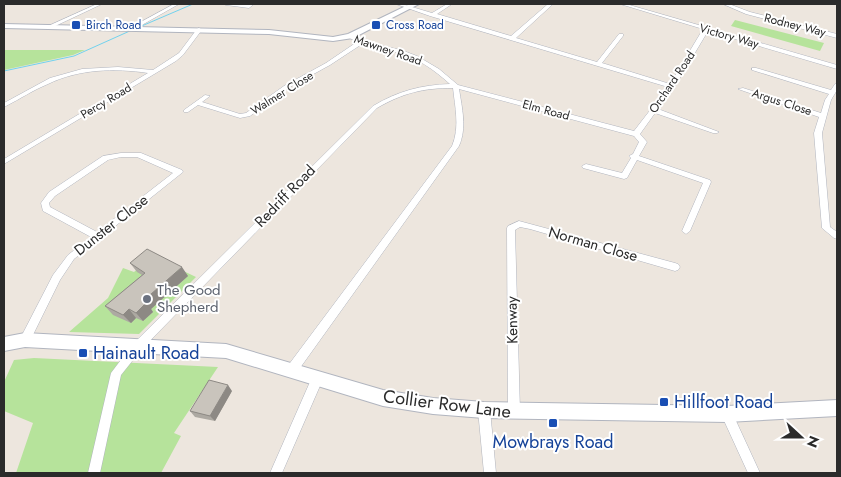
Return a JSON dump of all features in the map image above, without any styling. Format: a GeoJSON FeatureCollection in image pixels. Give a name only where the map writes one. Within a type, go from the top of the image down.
{"type":"FeatureCollection","features":[{"type":"Feature","properties":{"kind":"street"},"geometry":{"type":"LineString","coordinates":[[49,27],[100,4]]}},
{"type":"Feature","properties":{"kind":"street"},"geometry":{"type":"LineString","coordinates":[[135,29],[177,4]]}},
{"type":"Feature","properties":{"kind":"street"},"geometry":{"type":"LineString","coordinates":[[226,4],[249,7],[252,4]]}},
{"type":"Feature","properties":{"kind":"street"},"geometry":{"type":"LineString","coordinates":[[398,4],[672,86]]}},
{"type":"Feature","properties":{"kind":"street"},"geometry":{"type":"LineString","coordinates":[[350,36],[415,4]]}},
{"type":"Feature","properties":{"kind":"street"},"geometry":{"type":"LineString","coordinates":[[432,15],[450,4]]}},
{"type":"Feature","properties":{"kind":"street"},"geometry":{"type":"LineString","coordinates":[[512,38],[551,4]]}},
{"type":"Feature","properties":{"kind":"street","name":"Victory Way"},"geometry":{"type":"LineString","coordinates":[[622,4],[837,67]]}},
{"type":"Feature","properties":{"kind":"street","name":"Rodney Way"},"geometry":{"type":"LineString","coordinates":[[725,4],[748,13],[837,36]]}},
{"type":"Feature","properties":{"kind":"street","name":"Mawney Road"},"geometry":{"type":"LineString","coordinates":[[4,26],[269,32],[324,38],[350,36],[361,42],[401,52],[432,66],[456,86]]}},
{"type":"Feature","properties":{"kind":"street","name":"Percy Road"},"geometry":{"type":"LineString","coordinates":[[4,162],[181,54],[199,30]]}},
{"type":"Feature","properties":{"kind":"street","name":"Orchard Road"},"geometry":{"type":"LineString","coordinates":[[636,134],[672,86],[706,30]]}},
{"type":"Feature","properties":{"kind":"street"},"geometry":{"type":"LineString","coordinates":[[598,64],[621,35]]}},
{"type":"Feature","properties":{"kind":"street","name":"Walmer Close"},"geometry":{"type":"LineString","coordinates":[[198,103],[240,116],[248,115],[286,87],[328,64],[361,42]]}},
{"type":"Feature","properties":{"kind":"street"},"geometry":{"type":"LineString","coordinates":[[4,105],[58,77],[72,73],[95,69],[154,72]]}},
{"type":"Feature","properties":{"kind":"street"},"geometry":{"type":"LineString","coordinates":[[754,69],[830,96],[837,102]]}},
{"type":"Feature","properties":{"kind":"street"},"geometry":{"type":"LineString","coordinates":[[837,85],[830,96],[818,133],[826,228],[837,236]]}},
{"type":"Feature","properties":{"kind":"street","name":"Redriff Road"},"geometry":{"type":"LineString","coordinates":[[94,473],[116,373],[137,347],[374,107],[410,89],[427,86],[456,86]]}},
{"type":"Feature","properties":{"kind":"street"},"geometry":{"type":"LineString","coordinates":[[291,371],[455,146],[459,137],[460,120],[456,86]]}},
{"type":"Feature","properties":{"kind":"street","name":"Elm Road"},"geometry":{"type":"LineString","coordinates":[[456,86],[636,134]]}},
{"type":"Feature","properties":{"kind":"street","name":"Argus Close"},"geometry":{"type":"LineString","coordinates":[[742,89],[823,116]]}},
{"type":"Feature","properties":{"kind":"street"},"geometry":{"type":"LineString","coordinates":[[186,110],[207,96]]}},
{"type":"Feature","properties":{"kind":"street"},"geometry":{"type":"LineString","coordinates":[[654,110],[716,132]]}},
{"type":"Feature","properties":{"kind":"street"},"geometry":{"type":"LineString","coordinates":[[586,166],[624,176],[633,156],[643,142],[636,134]]}},
{"type":"Feature","properties":{"kind":"street","name":"Dunster Close"},"geometry":{"type":"LineString","coordinates":[[25,340],[56,278],[70,258],[179,172],[138,155],[121,155],[106,158],[52,194],[45,203],[46,210],[97,236]]}},
{"type":"Feature","properties":{"kind":"street"},"geometry":{"type":"LineString","coordinates":[[633,156],[707,182],[686,231]]}},
{"type":"Feature","properties":{"kind":"street","name":"Norman Close"},"geometry":{"type":"LineString","coordinates":[[511,228],[519,224],[530,226],[675,267]]}},
{"type":"Feature","properties":{"kind":"street","name":"Kenway"},"geometry":{"type":"LineString","coordinates":[[511,228],[514,412]]}},
{"type":"Feature","properties":{"kind":"street","name":"Collier Row Lane"},"geometry":{"type":"LineString","coordinates":[[4,344],[25,340],[226,351],[382,398],[433,406],[484,410],[514,412],[728,414],[837,408]]}},
{"type":"Feature","properties":{"kind":"street"},"geometry":{"type":"LineString","coordinates":[[276,473],[317,379]]}},
{"type":"Feature","properties":{"kind":"street"},"geometry":{"type":"LineString","coordinates":[[484,410],[490,473]]}},
{"type":"Feature","properties":{"kind":"street"},"geometry":{"type":"LineString","coordinates":[[728,414],[754,473]]}},
{"type":"Feature","properties":{"kind":"green space"},"geometry":{"type":"Polygon","coordinates":[[[735,20],[824,43],[820,51],[731,26],[735,20]]]}},
{"type":"Feature","properties":{"kind":"green space"},"geometry":{"type":"Polygon","coordinates":[[[4,50],[85,50],[73,55],[4,70],[4,50]]]}},
{"type":"Feature","properties":{"kind":"green space"},"geometry":{"type":"Polygon","coordinates":[[[152,256],[196,277],[139,334],[69,332],[108,298],[123,268],[134,272],[152,256]]]}},
{"type":"Feature","properties":{"kind":"green space"},"geometry":{"type":"Polygon","coordinates":[[[34,358],[218,367],[174,433],[181,436],[161,473],[16,473],[33,423],[4,411],[4,382],[14,360],[34,358]]]}},
{"type":"Feature","properties":{"kind":"building"},"geometry":{"type":"Polygon","coordinates":[[[147,249],[182,267],[143,301],[146,303],[136,313],[129,309],[123,315],[105,306],[145,273],[130,263],[147,249]]]}},
{"type":"Feature","properties":{"kind":"building"},"geometry":{"type":"Polygon","coordinates":[[[209,380],[228,385],[210,416],[190,411],[209,380]]]}},
{"type":"Feature","properties":{"kind":"waterway"},"geometry":{"type":"LineString","coordinates":[[137,28],[193,4]]}},
{"type":"Feature","properties":{"kind":"waterway"},"geometry":{"type":"LineString","coordinates":[[4,71],[74,56],[132,30]]}},
{"type":"Feature","properties":{"kind":"place","name":"Birch Road"},"geometry":{"type":"Point","coordinates":[76,25]}},
{"type":"Feature","properties":{"kind":"place","name":"Cross Road"},"geometry":{"type":"Point","coordinates":[376,25]}},
{"type":"Feature","properties":{"kind":"place","name":"The Good Shepherd"},"geometry":{"type":"Point","coordinates":[147,299]}},
{"type":"Feature","properties":{"kind":"place","name":"Hainault Road"},"geometry":{"type":"Point","coordinates":[83,353]}},
{"type":"Feature","properties":{"kind":"place","name":"Hillfoot Road"},"geometry":{"type":"Point","coordinates":[664,402]}},
{"type":"Feature","properties":{"kind":"place","name":"Mowbrays Road"},"geometry":{"type":"Point","coordinates":[553,423]}}]}
